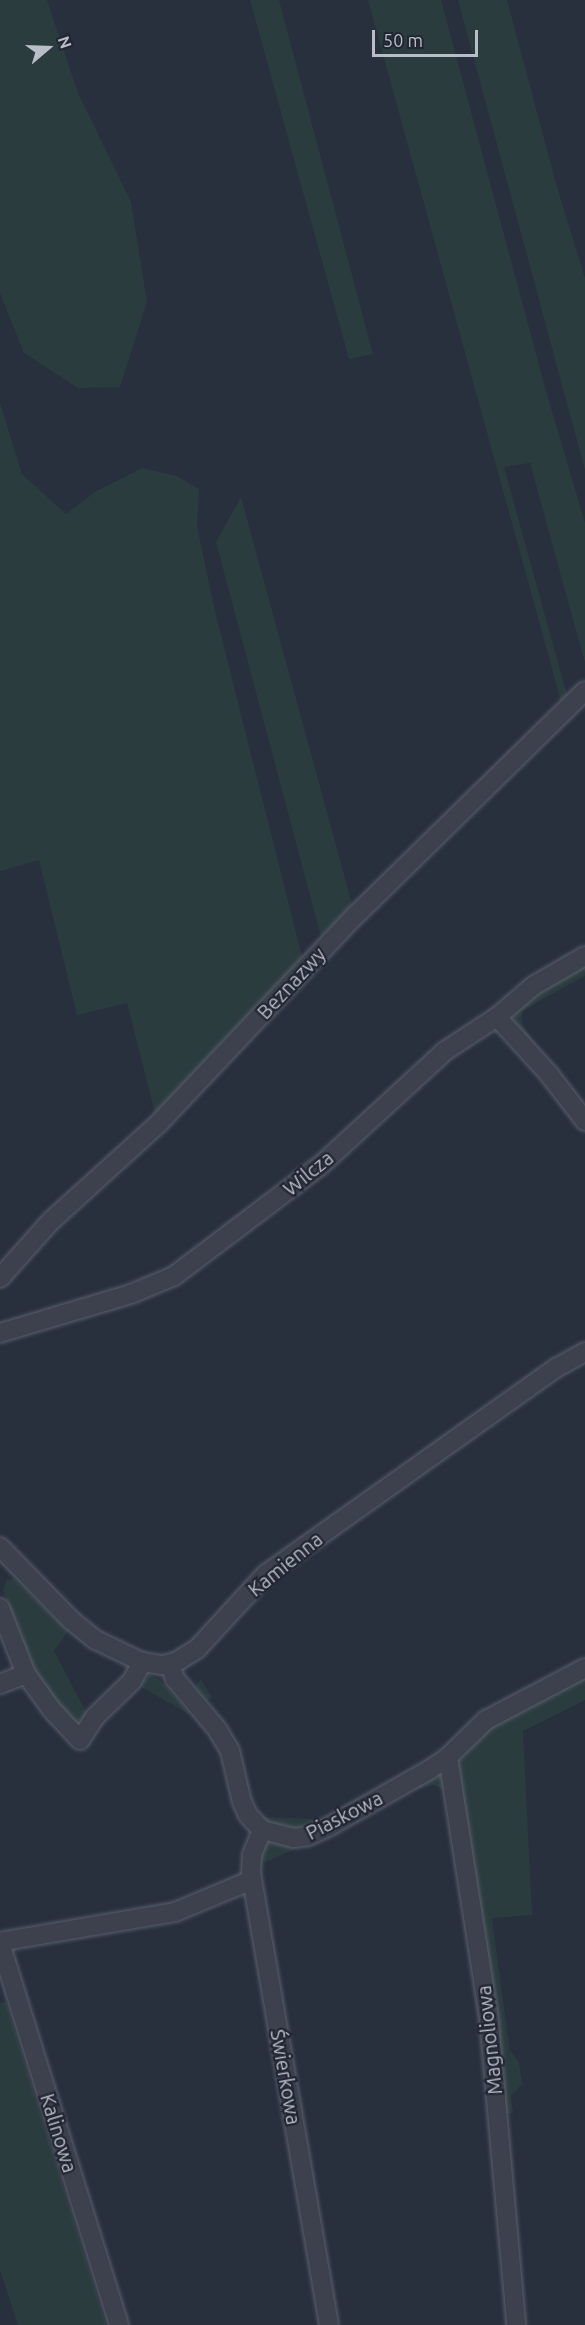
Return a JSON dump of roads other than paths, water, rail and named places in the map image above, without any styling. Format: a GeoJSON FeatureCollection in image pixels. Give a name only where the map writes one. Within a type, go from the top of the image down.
{"type":"FeatureCollection","features":[{"type":"Feature","properties":{"kind":"street","name":"Beznazwy"},"geometry":{"type":"LineString","coordinates":[[0,1278],[51,1221],[159,1123],[343,928],[585,691]]}},
{"type":"Feature","properties":{"kind":"street","name":"Wilcza"},"geometry":{"type":"LineString","coordinates":[[0,1333],[131,1294],[174,1276],[321,1165],[445,1051],[497,1017],[533,986],[585,956]]}},
{"type":"Feature","properties":{"kind":"street"},"geometry":{"type":"LineString","coordinates":[[497,1017],[548,1073],[585,1121]]}},
{"type":"Feature","properties":{"kind":"street","name":"Kamienna"},"geometry":{"type":"LineString","coordinates":[[170,1664],[197,1650],[254,1586],[276,1566],[556,1368],[585,1352]]}},
{"type":"Feature","properties":{"kind":"street"},"geometry":{"type":"LineString","coordinates":[[4,1560],[86,1633],[118,1653],[142,1662],[170,1664],[175,1679],[224,1740],[234,1763],[245,1809],[262,1830]]}},
{"type":"Feature","properties":{"kind":"street"},"geometry":{"type":"LineString","coordinates":[[0,1608],[26,1674],[52,1710],[80,1740],[100,1711],[132,1681],[142,1662]]}},
{"type":"Feature","properties":{"kind":"street","name":"Piaskowa"},"geometry":{"type":"LineString","coordinates":[[262,1830],[286,1838],[308,1836],[448,1757],[486,1720],[585,1668]]}},
{"type":"Feature","properties":{"kind":"street"},"geometry":{"type":"LineString","coordinates":[[0,1684],[26,1674]]}},
{"type":"Feature","properties":{"kind":"street","name":"Magnoliowa"},"geometry":{"type":"LineString","coordinates":[[448,1757],[489,2020],[516,2325]]}},
{"type":"Feature","properties":{"kind":"street","name":"Świerkowa"},"geometry":{"type":"LineString","coordinates":[[262,1830],[252,1855],[252,1880],[329,2325]]}},
{"type":"Feature","properties":{"kind":"street","name":"Kalinowa"},"geometry":{"type":"LineString","coordinates":[[119,2325],[2,1950],[5,1941],[175,1912],[252,1880]]}}]}
